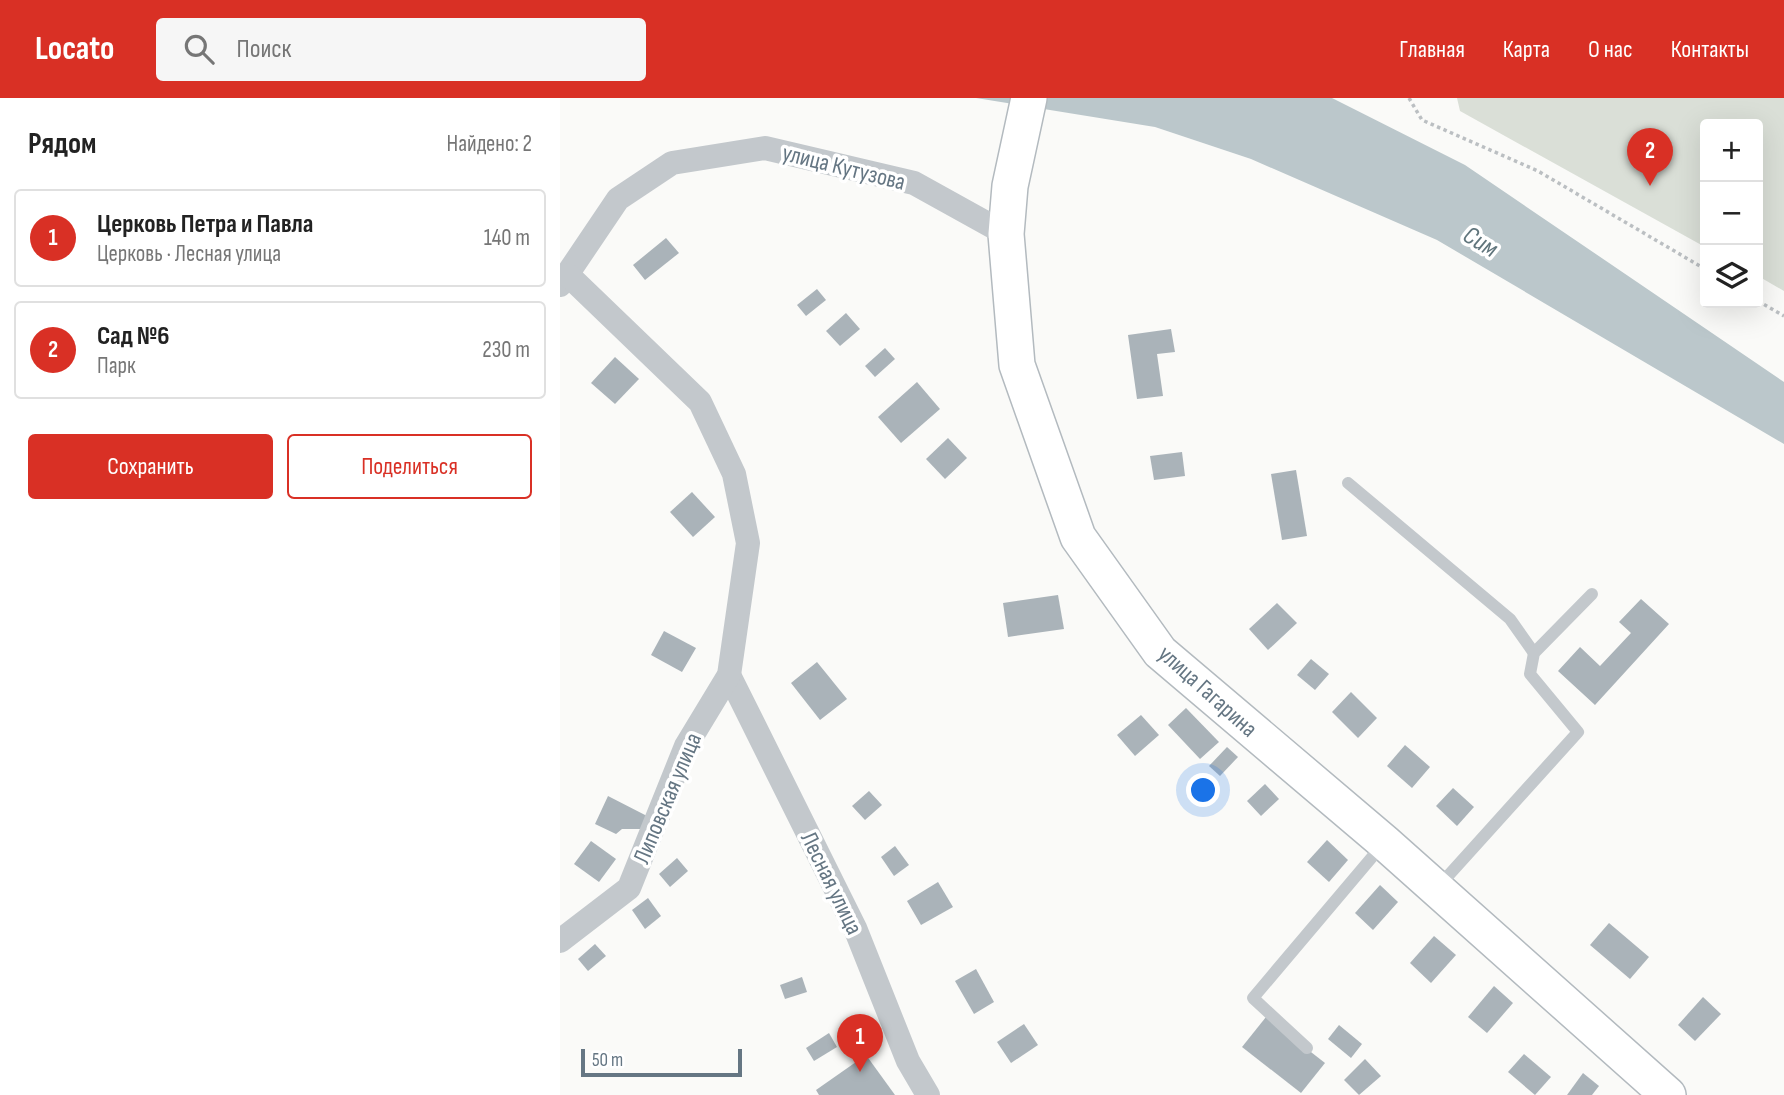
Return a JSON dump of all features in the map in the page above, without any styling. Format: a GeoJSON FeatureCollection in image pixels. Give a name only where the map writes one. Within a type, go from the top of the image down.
{"type":"FeatureCollection","features":[{"type":"Feature","properties":{"kind":"street","name":"улица Гагарина"},"geometry":{"type":"LineString","coordinates":[[1029,98],[1010,186],[1006,234],[1017,365],[1077,537],[1160,652],[1384,842],[1668,1095]]}},
{"type":"Feature","properties":{"kind":"street","name":"улица Кутузова"},"geometry":{"type":"LineString","coordinates":[[564,280],[618,200],[673,163],[765,148],[914,183],[1006,234]]}},
{"type":"Feature","properties":{"kind":"street","name":"Липовская улица"},"geometry":{"type":"LineString","coordinates":[[560,941],[629,888],[686,746],[729,675],[748,543],[734,474],[700,401],[564,280]]}},
{"type":"Feature","properties":{"kind":"street","name":"Лесная улица"},"geometry":{"type":"LineString","coordinates":[[729,675],[855,928],[908,1061],[928,1095]]}},
{"type":"Feature","properties":{"kind":"lane"},"geometry":{"type":"LineString","coordinates":[[1348,483],[1510,620],[1534,653]]}},
{"type":"Feature","properties":{"kind":"lane"},"geometry":{"type":"LineString","coordinates":[[1435,890],[1578,732],[1530,674],[1534,653],[1592,594]]}},
{"type":"Feature","properties":{"kind":"lane"},"geometry":{"type":"LineString","coordinates":[[1307,1048],[1253,998],[1384,842]]}},
{"type":"Feature","properties":{"kind":"path"},"geometry":{"type":"LineString","coordinates":[[1409,98],[1422,120],[1538,171],[1700,266]]}},
{"type":"Feature","properties":{"kind":"path"},"geometry":{"type":"LineString","coordinates":[[1763,303],[1784,316]]}},
{"type":"Feature","properties":{"kind":"shaded area"},"geometry":{"type":"Polygon","coordinates":[[[1457,98],[1784,98],[1784,291],[1763,279],[1763,119],[1700,119],[1700,244],[1460,111],[1457,98]]]}},
{"type":"Feature","properties":{"kind":"water","name":"Сим"},"geometry":{"type":"Polygon","coordinates":[[[976,98],[1332,98],[1465,165],[1784,382],[1784,444],[1437,240],[1251,159],[1155,127],[976,98]]]}},
{"type":"Feature","properties":{"kind":"building"},"geometry":{"type":"Polygon","coordinates":[[[666,238],[679,253],[645,280],[633,265],[666,238]]]}},
{"type":"Feature","properties":{"kind":"building"},"geometry":{"type":"Polygon","coordinates":[[[817,289],[826,300],[806,316],[797,305],[817,289]]]}},
{"type":"Feature","properties":{"kind":"building"},"geometry":{"type":"Polygon","coordinates":[[[846,313],[860,329],[840,346],[826,331],[846,313]]]}},
{"type":"Feature","properties":{"kind":"building"},"geometry":{"type":"Polygon","coordinates":[[[1171,329],[1175,352],[1157,354],[1163,396],[1137,399],[1128,335],[1171,329]]]}},
{"type":"Feature","properties":{"kind":"building"},"geometry":{"type":"Polygon","coordinates":[[[885,348],[895,359],[875,377],[865,366],[885,348]]]}},
{"type":"Feature","properties":{"kind":"building"},"geometry":{"type":"Polygon","coordinates":[[[615,357],[639,379],[615,404],[591,383],[615,357]]]}},
{"type":"Feature","properties":{"kind":"building"},"geometry":{"type":"Polygon","coordinates":[[[917,382],[940,409],[901,443],[878,417],[917,382]]]}},
{"type":"Feature","properties":{"kind":"building"},"geometry":{"type":"Polygon","coordinates":[[[948,438],[967,458],[945,479],[926,459],[948,438]]]}},
{"type":"Feature","properties":{"kind":"building"},"geometry":{"type":"Polygon","coordinates":[[[1182,452],[1185,476],[1154,480],[1150,456],[1182,452]]]}},
{"type":"Feature","properties":{"kind":"building"},"geometry":{"type":"Polygon","coordinates":[[[1296,470],[1307,536],[1282,540],[1271,474],[1296,470]]]}},
{"type":"Feature","properties":{"kind":"building"},"geometry":{"type":"Polygon","coordinates":[[[692,492],[715,517],[693,537],[670,512],[692,492]]]}},
{"type":"Feature","properties":{"kind":"building"},"geometry":{"type":"Polygon","coordinates":[[[1058,595],[1064,629],[1008,637],[1003,603],[1058,595]]]}},
{"type":"Feature","properties":{"kind":"building"},"geometry":{"type":"Polygon","coordinates":[[[1641,599],[1669,624],[1595,705],[1558,671],[1580,647],[1600,666],[1631,633],[1619,622],[1641,599]]]}},
{"type":"Feature","properties":{"kind":"building"},"geometry":{"type":"Polygon","coordinates":[[[1277,603],[1297,623],[1268,650],[1249,629],[1277,603]]]}},
{"type":"Feature","properties":{"kind":"building"},"geometry":{"type":"Polygon","coordinates":[[[664,631],[696,648],[682,672],[651,655],[664,631]]]}},
{"type":"Feature","properties":{"kind":"building"},"geometry":{"type":"Polygon","coordinates":[[[1311,659],[1329,674],[1315,690],[1297,675],[1311,659]]]}},
{"type":"Feature","properties":{"kind":"building"},"geometry":{"type":"Polygon","coordinates":[[[817,662],[847,699],[820,720],[791,683],[817,662]]]}},
{"type":"Feature","properties":{"kind":"building"},"geometry":{"type":"Polygon","coordinates":[[[1351,692],[1377,718],[1358,738],[1332,712],[1351,692]]]}},
{"type":"Feature","properties":{"kind":"building"},"geometry":{"type":"Polygon","coordinates":[[[1186,708],[1219,742],[1200,759],[1168,725],[1186,708]]]}},
{"type":"Feature","properties":{"kind":"building"},"geometry":{"type":"Polygon","coordinates":[[[1141,715],[1159,735],[1135,756],[1117,735],[1141,715]]]}},
{"type":"Feature","properties":{"kind":"building"},"geometry":{"type":"Polygon","coordinates":[[[1405,745],[1430,767],[1412,788],[1387,766],[1405,745]]]}},
{"type":"Feature","properties":{"kind":"building"},"geometry":{"type":"Polygon","coordinates":[[[1227,747],[1238,757],[1220,776],[1209,766],[1227,747]]]}},
{"type":"Feature","properties":{"kind":"building"},"geometry":{"type":"Polygon","coordinates":[[[1265,784],[1279,799],[1261,816],[1247,801],[1265,784]]]}},
{"type":"Feature","properties":{"kind":"building"},"geometry":{"type":"Polygon","coordinates":[[[1453,788],[1474,807],[1457,826],[1436,806],[1453,788]]]}},
{"type":"Feature","properties":{"kind":"building"},"geometry":{"type":"Polygon","coordinates":[[[869,791],[882,805],[865,820],[852,806],[869,791]]]}},
{"type":"Feature","properties":{"kind":"building"},"geometry":{"type":"Polygon","coordinates":[[[608,796],[647,816],[641,829],[622,829],[616,834],[595,824],[608,796]]]}},
{"type":"Feature","properties":{"kind":"building"},"geometry":{"type":"Polygon","coordinates":[[[1327,840],[1348,860],[1329,882],[1307,862],[1327,840]]]}},
{"type":"Feature","properties":{"kind":"building"},"geometry":{"type":"Polygon","coordinates":[[[591,841],[616,859],[599,882],[574,864],[591,841]]]}},
{"type":"Feature","properties":{"kind":"building"},"geometry":{"type":"Polygon","coordinates":[[[895,846],[909,865],[894,876],[881,857],[895,846]]]}},
{"type":"Feature","properties":{"kind":"building"},"geometry":{"type":"Polygon","coordinates":[[[677,858],[688,871],[670,887],[659,874],[677,858]]]}},
{"type":"Feature","properties":{"kind":"building"},"geometry":{"type":"Polygon","coordinates":[[[938,882],[953,907],[921,925],[907,901],[938,882]]]}},
{"type":"Feature","properties":{"kind":"building"},"geometry":{"type":"Polygon","coordinates":[[[1380,885],[1398,902],[1373,930],[1355,913],[1380,885]]]}},
{"type":"Feature","properties":{"kind":"building"},"geometry":{"type":"Polygon","coordinates":[[[648,898],[661,916],[645,929],[632,910],[648,898]]]}},
{"type":"Feature","properties":{"kind":"building"},"geometry":{"type":"Polygon","coordinates":[[[1609,923],[1649,957],[1630,979],[1590,945],[1609,923]]]}},
{"type":"Feature","properties":{"kind":"building"},"geometry":{"type":"Polygon","coordinates":[[[1434,936],[1456,955],[1431,983],[1410,963],[1434,936]]]}},
{"type":"Feature","properties":{"kind":"building"},"geometry":{"type":"Polygon","coordinates":[[[595,944],[606,956],[588,971],[578,959],[595,944]]]}},
{"type":"Feature","properties":{"kind":"building"},"geometry":{"type":"Polygon","coordinates":[[[976,969],[994,1002],[974,1014],[955,981],[976,969]]]}},
{"type":"Feature","properties":{"kind":"building"},"geometry":{"type":"Polygon","coordinates":[[[802,977],[807,992],[785,999],[780,985],[802,977]]]}},
{"type":"Feature","properties":{"kind":"building"},"geometry":{"type":"Polygon","coordinates":[[[1494,986],[1513,1003],[1487,1033],[1468,1017],[1494,986]]]}},
{"type":"Feature","properties":{"kind":"building"},"geometry":{"type":"Polygon","coordinates":[[[1703,997],[1721,1014],[1695,1041],[1678,1025],[1703,997]]]}},
{"type":"Feature","properties":{"kind":"building"},"geometry":{"type":"Polygon","coordinates":[[[1266,1017],[1325,1063],[1301,1093],[1242,1047],[1266,1017]]]}},
{"type":"Feature","properties":{"kind":"building"},"geometry":{"type":"Polygon","coordinates":[[[1024,1024],[1038,1045],[1011,1063],[997,1042],[1024,1024]]]}},
{"type":"Feature","properties":{"kind":"building"},"geometry":{"type":"Polygon","coordinates":[[[1339,1025],[1362,1044],[1351,1058],[1328,1039],[1339,1025]]]}},
{"type":"Feature","properties":{"kind":"building"},"geometry":{"type":"Polygon","coordinates":[[[829,1033],[837,1047],[814,1061],[806,1048],[829,1033]]]}},
{"type":"Feature","properties":{"kind":"building"},"geometry":{"type":"Polygon","coordinates":[[[1524,1054],[1551,1077],[1535,1095],[1508,1072],[1524,1054]]]}},
{"type":"Feature","properties":{"kind":"building"},"geometry":{"type":"Polygon","coordinates":[[[866,1055],[895,1095],[819,1095],[816,1090],[866,1055]]]}},
{"type":"Feature","properties":{"kind":"building"},"geometry":{"type":"Polygon","coordinates":[[[1365,1059],[1381,1076],[1359,1095],[1344,1080],[1365,1059]]]}},
{"type":"Feature","properties":{"kind":"building"},"geometry":{"type":"Polygon","coordinates":[[[1583,1073],[1599,1086],[1592,1095],[1567,1095],[1583,1073]]]}},
{"type":"Feature","properties":{"kind":"place","name":"Сад №6"},"geometry":{"type":"Point","coordinates":[1650,186]}},
{"type":"Feature","properties":{"kind":"place","name":"Церковь Петра и Павла"},"geometry":{"type":"Point","coordinates":[860,1072]}}]}
